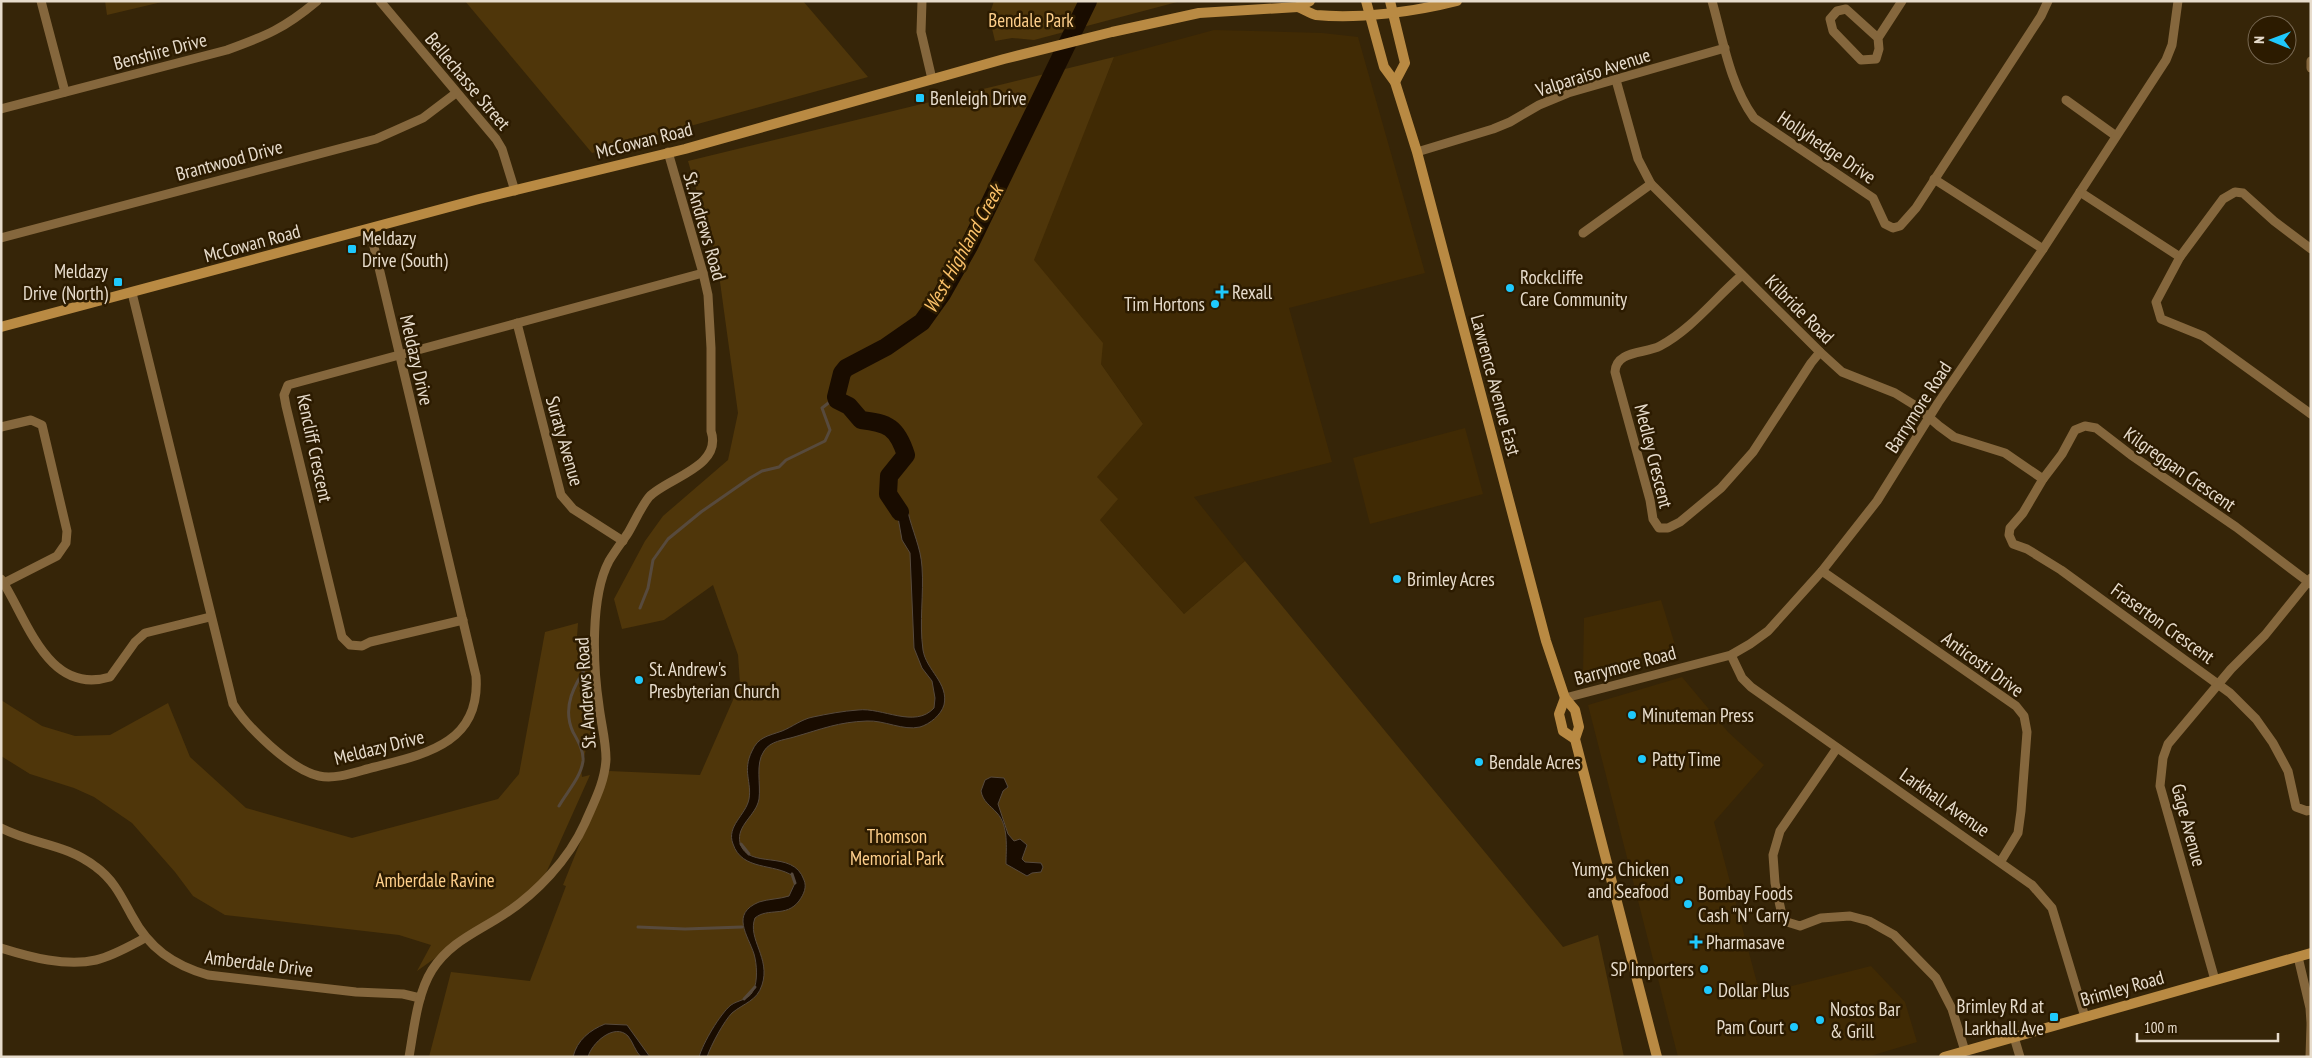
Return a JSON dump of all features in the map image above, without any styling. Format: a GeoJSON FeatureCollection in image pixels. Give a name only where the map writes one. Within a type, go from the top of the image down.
{"type":"FeatureCollection","features":[{"type":"Feature","properties":{"kind":"main road"},"geometry":{"type":"LineString","coordinates":[[1227,10],[1237,1]]}},
{"type":"Feature","properties":{"kind":"main road","name":"McCowan Road"},"geometry":{"type":"LineString","coordinates":[[1,328],[514,191],[668,152],[1004,59],[1177,17],[1227,10],[1298,7],[1310,1]]}},
{"type":"Feature","properties":{"kind":"main road","name":"Lawrence Avenue East"},"geometry":{"type":"LineString","coordinates":[[1366,1],[1384,67],[1395,82],[1417,152],[1546,642],[1565,698],[1575,710],[1579,727],[1575,739],[1657,1057]]}},
{"type":"Feature","properties":{"kind":"main road"},"geometry":{"type":"LineString","coordinates":[[1390,1],[1405,63],[1395,82]]}},
{"type":"Feature","properties":{"kind":"main road","name":"McCowan Road"},"geometry":{"type":"LineString","coordinates":[[1298,7],[1314,14],[1369,14],[1433,7],[1457,1]]}},
{"type":"Feature","properties":{"kind":"main road","name":"Lawrence Avenue East"},"geometry":{"type":"LineString","coordinates":[[1565,698],[1559,714],[1563,731],[1575,739]]}},
{"type":"Feature","properties":{"kind":"main road","name":"Brimley Road"},"geometry":{"type":"LineString","coordinates":[[1944,1057],[2311,953]]}},
{"type":"Feature","properties":{"kind":"street"},"geometry":{"type":"LineString","coordinates":[[41,1],[65,92]]}},
{"type":"Feature","properties":{"kind":"street","name":"Benshire Drive"},"geometry":{"type":"LineString","coordinates":[[1,109],[227,50],[260,38],[289,24],[317,1]]}},
{"type":"Feature","properties":{"kind":"street","name":"Bellechasse Street"},"geometry":{"type":"LineString","coordinates":[[380,1],[456,93],[489,129],[502,149],[514,191]]}},
{"type":"Feature","properties":{"kind":"street"},"geometry":{"type":"LineString","coordinates":[[922,1],[921,32],[932,79]]}},
{"type":"Feature","properties":{"kind":"street","name":"Hollyhedge Drive"},"geometry":{"type":"LineString","coordinates":[[1712,1],[1736,83],[1745,105],[1754,118],[1873,198],[1885,224],[1893,228],[1900,226],[1916,208],[2041,16],[2048,1]]}},
{"type":"Feature","properties":{"kind":"street"},"geometry":{"type":"LineString","coordinates":[[1878,38],[1846,9],[1837,10],[1830,19],[1833,31],[1862,60],[1876,59],[1880,49],[1878,38],[1902,1]]}},
{"type":"Feature","properties":{"kind":"street","name":"Barrymore Road"},"geometry":{"type":"LineString","coordinates":[[1565,698],[1731,655],[1768,631],[1822,571],[1877,501],[1929,416],[2043,249],[2166,60],[2172,45],[2178,1]]}},
{"type":"Feature","properties":{"kind":"street","name":"Valparaiso Avenue"},"geometry":{"type":"LineString","coordinates":[[1417,152],[1493,129],[1555,98],[1725,48]]}},
{"type":"Feature","properties":{"kind":"street"},"geometry":{"type":"LineString","coordinates":[[2311,62],[2311,68]]}},
{"type":"Feature","properties":{"kind":"street","name":"Kilbride Road"},"geometry":{"type":"LineString","coordinates":[[1616,80],[1638,159],[1651,184],[1820,352],[1842,372],[1895,393],[1929,416],[1954,437],[2004,453],[2043,479]]}},
{"type":"Feature","properties":{"kind":"street","name":"Brantwood Drive"},"geometry":{"type":"LineString","coordinates":[[1,238],[376,139],[423,118],[456,93]]}},
{"type":"Feature","properties":{"kind":"street"},"geometry":{"type":"LineString","coordinates":[[2066,100],[2116,136]]}},
{"type":"Feature","properties":{"kind":"street","name":"St. Andrews Road"},"geometry":{"type":"LineString","coordinates":[[409,1057],[420,998],[431,972],[448,951],[465,936],[504,914],[533,890],[561,861],[580,833],[600,787],[606,759],[595,662],[600,582],[610,561],[649,498],[660,488],[677,480],[700,464],[714,439],[711,431],[711,348],[708,295],[668,152]]}},
{"type":"Feature","properties":{"kind":"street"},"geometry":{"type":"LineString","coordinates":[[1934,179],[2043,249]]}},
{"type":"Feature","properties":{"kind":"street"},"geometry":{"type":"LineString","coordinates":[[1584,233],[1651,184]]}},
{"type":"Feature","properties":{"kind":"street"},"geometry":{"type":"LineString","coordinates":[[2080,192],[2180,257]]}},
{"type":"Feature","properties":{"kind":"street"},"geometry":{"type":"LineString","coordinates":[[2311,248],[2274,221],[2248,197],[2236,192],[2223,199],[2180,257],[2156,302],[2162,319],[2203,336],[2311,414]]}},
{"type":"Feature","properties":{"kind":"street","name":"Meldazy Drive"},"geometry":{"type":"LineString","coordinates":[[132,293],[210,617],[233,704],[243,720],[297,766],[313,774],[325,776],[352,772],[428,753],[439,748],[462,728],[471,713],[477,689],[476,676],[370,230]]}},
{"type":"Feature","properties":{"kind":"street","name":"Kencliff Crescent"},"geometry":{"type":"LineString","coordinates":[[463,620],[355,647],[342,636],[284,394],[288,385],[703,272]]}},
{"type":"Feature","properties":{"kind":"street","name":"Medley Crescent"},"geometry":{"type":"LineString","coordinates":[[1742,275],[1676,336],[1660,346],[1621,358],[1615,364],[1615,372],[1650,500],[1653,519],[1659,528],[1668,528],[1680,522],[1721,488],[1754,452],[1820,352]]}},
{"type":"Feature","properties":{"kind":"street","name":"Suraty Avenue"},"geometry":{"type":"LineString","coordinates":[[517,323],[560,495],[573,509],[623,541]]}},
{"type":"Feature","properties":{"kind":"street"},"geometry":{"type":"LineString","coordinates":[[1,427],[31,420],[42,425],[67,531],[66,543],[57,556],[3,581],[38,645],[51,662],[61,671],[85,679],[110,678],[135,642],[145,634],[210,617]]}},
{"type":"Feature","properties":{"kind":"street","name":"Kilgreggan Crescent"},"geometry":{"type":"LineString","coordinates":[[2043,479],[2062,454],[2075,430],[2085,426],[2096,428],[2131,455],[2236,527],[2310,581]]}},
{"type":"Feature","properties":{"kind":"street","name":"Fraserton Crescent"},"geometry":{"type":"LineString","coordinates":[[2043,479],[2023,513],[2010,528],[2013,544],[2027,549],[2061,570],[2218,683],[2256,720],[2273,743],[2288,771],[2296,807],[2306,811],[2311,810]]}},
{"type":"Feature","properties":{"kind":"street","name":"Anticosti Drive"},"geometry":{"type":"LineString","coordinates":[[1822,571],[2016,706],[2024,716],[2027,732],[2018,833],[2002,861]]}},
{"type":"Feature","properties":{"kind":"street","name":"Gage Avenue"},"geometry":{"type":"LineString","coordinates":[[2215,980],[2160,786],[2163,758],[2168,744],[2218,683],[2265,635],[2310,581]]}},
{"type":"Feature","properties":{"kind":"street","name":"Larkhall Avenue"},"geometry":{"type":"LineString","coordinates":[[1731,655],[1742,678],[1751,686],[1837,748],[2002,861],[2032,885],[2052,908],[2085,1017]]}},
{"type":"Feature","properties":{"kind":"street"},"geometry":{"type":"LineString","coordinates":[[1837,748],[1780,831],[1773,855],[1775,883],[1782,915],[1788,922],[1797,926],[1822,918],[1850,916],[1869,921],[1894,935],[1936,978],[1952,1009],[1966,1051]]}},
{"type":"Feature","properties":{"kind":"street","name":"Amberdale Drive"},"geometry":{"type":"LineString","coordinates":[[1,828],[76,852],[97,867],[114,885],[145,938],[168,960],[190,970],[208,975],[356,992],[402,994],[420,998]]}},
{"type":"Feature","properties":{"kind":"street"},"geometry":{"type":"LineString","coordinates":[[1,948],[53,960],[87,962],[113,954],[145,938]]}},
{"type":"Feature","properties":{"kind":"street"},"geometry":{"type":"LineString","coordinates":[[2298,957],[2310,1008],[2310,1057]]}},
{"type":"Feature","properties":{"kind":"street"},"geometry":{"type":"LineString","coordinates":[[2014,1037],[2020,1057]]}},
{"type":"Feature","properties":{"kind":"shaded area"},"geometry":{"type":"Polygon","coordinates":[[[1214,30],[1322,33],[1358,37],[1425,273],[1289,308],[1332,462],[1194,497],[1245,561],[1184,614],[1100,520],[1096,477],[1143,424],[1033,260],[1114,57],[1214,30]]]}},
{"type":"Feature","properties":{"kind":"shaded area"},"geometry":{"type":"Polygon","coordinates":[[[1465,428],[1483,494],[1370,524],[1353,458],[1465,428]]]}},
{"type":"Feature","properties":{"kind":"shaded area"},"geometry":{"type":"Polygon","coordinates":[[[897,512],[908,512],[920,553],[923,650],[928,664],[943,690],[945,697],[944,705],[935,719],[920,727],[907,728],[873,721],[847,723],[778,741],[764,751],[759,768],[759,799],[754,811],[743,826],[740,843],[745,851],[752,856],[781,862],[798,870],[805,883],[804,891],[794,906],[783,911],[766,913],[755,918],[754,934],[764,966],[760,990],[757,995],[732,1013],[711,1046],[707,1057],[699,1057],[708,1037],[722,1015],[731,1005],[749,996],[755,987],[756,963],[743,925],[745,913],[750,907],[759,902],[789,896],[795,883],[793,876],[785,872],[751,863],[744,859],[737,853],[733,844],[732,832],[734,826],[749,799],[747,770],[754,746],[764,738],[813,717],[847,711],[867,710],[898,716],[917,717],[926,714],[934,708],[935,698],[932,681],[922,668],[914,648],[910,553],[902,540],[897,512]]]}},
{"type":"Feature","properties":{"kind":"shaded area"},"geometry":{"type":"Polygon","coordinates":[[[1661,600],[1676,648],[1583,675],[1584,618],[1661,600]]]}},
{"type":"Feature","properties":{"kind":"shaded area"},"geometry":{"type":"Polygon","coordinates":[[[1682,677],[1728,732],[1764,765],[1714,822],[1760,994],[1871,966],[1905,1002],[1917,1042],[1867,1057],[1678,1057],[1588,705],[1682,677]]]}},
{"type":"Feature","properties":{"kind":"shaded area"},"geometry":{"type":"Polygon","coordinates":[[[991,777],[1004,778],[1008,787],[1003,791],[998,804],[1008,834],[1014,841],[1020,839],[1027,845],[1022,859],[1025,862],[1041,863],[1043,867],[1041,872],[1032,873],[1027,876],[1006,864],[1006,837],[1001,818],[985,801],[981,791],[985,780],[991,777]]]}},
{"type":"Feature","properties":{"kind":"shaded area"},"geometry":{"type":"Polygon","coordinates":[[[605,1024],[627,1025],[650,1057],[641,1057],[628,1036],[622,1032],[616,1032],[604,1036],[598,1041],[588,1057],[573,1057],[585,1036],[605,1024]]]}},
{"type":"Feature","properties":{"kind":"green space"},"geometry":{"type":"Polygon","coordinates":[[[105,1],[166,1],[107,15],[105,1]]]}},
{"type":"Feature","properties":{"kind":"green space"},"geometry":{"type":"Polygon","coordinates":[[[465,1],[803,1],[868,77],[592,153],[465,1]]]}},
{"type":"Feature","properties":{"kind":"green space","name":"Bendale Park"},"geometry":{"type":"Polygon","coordinates":[[[994,1],[1181,1],[1034,40],[1012,38],[995,41],[989,16],[994,1]]]}},
{"type":"Feature","properties":{"kind":"green space","name":"Thomson Memorial Park"},"geometry":{"type":"Polygon","coordinates":[[[1114,57],[1034,260],[1103,343],[1101,364],[1143,424],[1097,477],[1118,499],[1100,520],[1184,614],[1245,561],[1563,947],[1598,935],[1624,1057],[429,1057],[451,972],[530,981],[566,886],[563,885],[609,771],[700,775],[740,684],[738,655],[713,585],[664,620],[622,629],[614,599],[645,541],[663,516],[728,460],[738,413],[717,260],[688,161],[1114,57]]]}},
{"type":"Feature","properties":{"kind":"green space","name":"Amberdale Ravine"},"geometry":{"type":"Polygon","coordinates":[[[578,623],[576,650],[589,647],[595,713],[581,769],[582,777],[590,775],[542,882],[417,971],[431,945],[399,935],[225,915],[193,896],[175,872],[132,823],[94,797],[74,788],[30,774],[1,756],[1,700],[42,726],[75,736],[110,735],[168,703],[190,757],[246,808],[352,838],[498,799],[519,774],[545,632],[578,623]]]}},
{"type":"Feature","properties":{"kind":"waterway","name":"West Highland Creek"},"geometry":{"type":"LineString","coordinates":[[900,512],[888,494],[889,476],[906,455],[903,446],[895,432],[890,428],[878,423],[861,420],[849,406],[837,400],[836,397],[842,373],[846,368],[886,347],[922,322],[942,294],[969,246],[1088,1]]}},
{"type":"Feature","properties":{"kind":"waterway"},"geometry":{"type":"LineString","coordinates":[[640,608],[648,588],[653,560],[668,539],[701,512],[750,478],[762,471],[779,467],[786,460],[825,441],[830,430],[822,408],[836,397]]}},
{"type":"Feature","properties":{"kind":"waterway"},"geometry":{"type":"LineString","coordinates":[[559,806],[577,779],[582,767],[583,754],[573,732],[569,712],[572,693],[576,683],[592,657]]}},
{"type":"Feature","properties":{"kind":"waterway","name":"West Highland Creek"},"geometry":{"type":"LineString","coordinates":[[741,844],[749,854]]}},
{"type":"Feature","properties":{"kind":"waterway","name":"West Highland Creek"},"geometry":{"type":"LineString","coordinates":[[792,874],[795,883]]}},
{"type":"Feature","properties":{"kind":"waterway"},"geometry":{"type":"LineString","coordinates":[[638,927],[685,929],[742,927]]}},
{"type":"Feature","properties":{"kind":"waterway","name":"West Highland Creek"},"geometry":{"type":"LineString","coordinates":[[744,999],[755,987]]}},
{"type":"Feature","properties":{"kind":"place","name":"Benleigh Drive"},"geometry":{"type":"Point","coordinates":[920,98]}},
{"type":"Feature","properties":{"kind":"place","name":"Meldazy Drive (South)"},"geometry":{"type":"Point","coordinates":[352,249]}},
{"type":"Feature","properties":{"kind":"place","name":"Meldazy Drive (North)"},"geometry":{"type":"Point","coordinates":[118,282]}},
{"type":"Feature","properties":{"kind":"place","name":"Rockcliffe Care Community"},"geometry":{"type":"Point","coordinates":[1510,288]}},
{"type":"Feature","properties":{"kind":"place","name":"Rexall"},"geometry":{"type":"Point","coordinates":[1222,292]}},
{"type":"Feature","properties":{"kind":"place","name":"Tim Hortons"},"geometry":{"type":"Point","coordinates":[1215,304]}},
{"type":"Feature","properties":{"kind":"place","name":"Brimley Acres"},"geometry":{"type":"Point","coordinates":[1397,579]}},
{"type":"Feature","properties":{"kind":"place","name":"St. Andrew's Presbyterian Church"},"geometry":{"type":"Point","coordinates":[639,680]}},
{"type":"Feature","properties":{"kind":"place","name":"Minuteman Press"},"geometry":{"type":"Point","coordinates":[1632,715]}},
{"type":"Feature","properties":{"kind":"place","name":"Patty Time"},"geometry":{"type":"Point","coordinates":[1642,759]}},
{"type":"Feature","properties":{"kind":"place","name":"Bendale Acres"},"geometry":{"type":"Point","coordinates":[1479,762]}},
{"type":"Feature","properties":{"kind":"place","name":"Yumys Chicken and Seafood"},"geometry":{"type":"Point","coordinates":[1679,880]}},
{"type":"Feature","properties":{"kind":"place","name":"Bombay Foods Cash \"N\" Carry"},"geometry":{"type":"Point","coordinates":[1688,904]}},
{"type":"Feature","properties":{"kind":"place","name":"Pharmasave"},"geometry":{"type":"Point","coordinates":[1696,942]}},
{"type":"Feature","properties":{"kind":"place","name":"SP Importers"},"geometry":{"type":"Point","coordinates":[1704,969]}},
{"type":"Feature","properties":{"kind":"place","name":"Dollar Plus"},"geometry":{"type":"Point","coordinates":[1708,990]}},
{"type":"Feature","properties":{"kind":"place","name":"Brimley Rd at Larkhall Ave"},"geometry":{"type":"Point","coordinates":[2054,1017]}},
{"type":"Feature","properties":{"kind":"place","name":"Nostos Bar & Grill"},"geometry":{"type":"Point","coordinates":[1820,1020]}},
{"type":"Feature","properties":{"kind":"place","name":"Pam Court"},"geometry":{"type":"Point","coordinates":[1794,1027]}}]}
